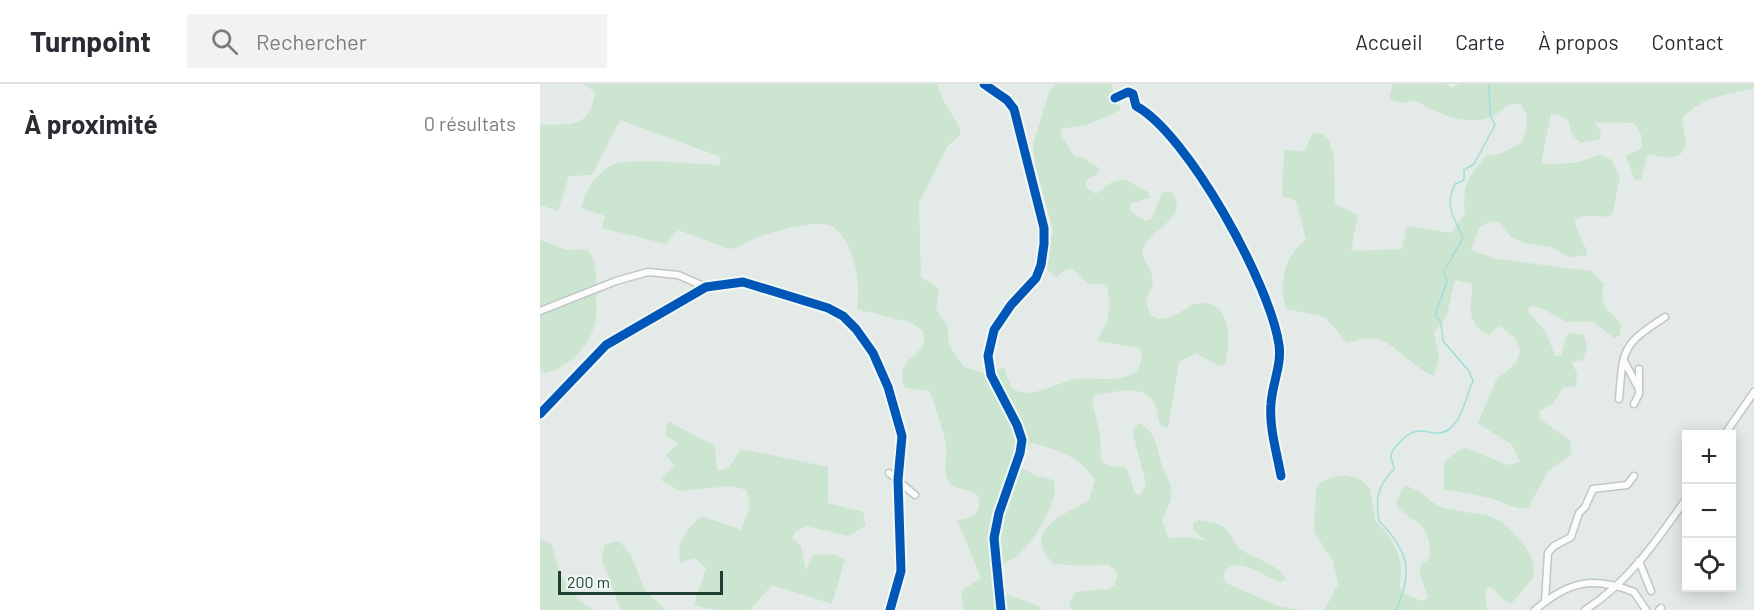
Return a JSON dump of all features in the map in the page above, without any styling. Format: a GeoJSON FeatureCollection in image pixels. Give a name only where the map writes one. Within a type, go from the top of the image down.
{"type":"FeatureCollection","features":[{"type":"Feature","properties":{"kind":"street"},"geometry":{"type":"LineString","coordinates":[[984,84],[1007,100],[1014,109],[1044,228],[1041,265],[1036,278],[1011,305],[994,330],[988,356],[991,375],[1017,425],[1022,440],[1020,453],[999,513],[994,538],[1001,610]]}},
{"type":"Feature","properties":{"kind":"street"},"geometry":{"type":"LineString","coordinates":[[1116,98],[1128,92],[1133,94],[1136,106],[1161,124],[1178,148],[1198,169],[1251,264],[1280,348],[1270,405],[1281,476]]}},
{"type":"Feature","properties":{"kind":"street"},"geometry":{"type":"LineString","coordinates":[[540,311],[616,281],[648,272],[678,275],[706,286]]}},
{"type":"Feature","properties":{"kind":"street"},"geometry":{"type":"LineString","coordinates":[[540,414],[606,345],[706,286],[743,282],[766,287],[828,308],[843,316],[856,329],[873,353],[888,387],[902,435],[897,480],[901,571],[890,610]]}},
{"type":"Feature","properties":{"kind":"street"},"geometry":{"type":"LineString","coordinates":[[1619,399],[1624,353],[1638,334],[1665,317]]}},
{"type":"Feature","properties":{"kind":"street"},"geometry":{"type":"LineString","coordinates":[[1624,353],[1624,364],[1638,387]]}},
{"type":"Feature","properties":{"kind":"street"},"geometry":{"type":"LineString","coordinates":[[1634,404],[1639,394],[1639,369]]}},
{"type":"Feature","properties":{"kind":"street"},"geometry":{"type":"LineString","coordinates":[[1728,430],[1754,392]]}},
{"type":"Feature","properties":{"kind":"street"},"geometry":{"type":"LineString","coordinates":[[889,473],[915,495]]}},
{"type":"Feature","properties":{"kind":"street"},"geometry":{"type":"LineString","coordinates":[[1545,602],[1548,553],[1554,546],[1571,537],[1579,513],[1585,507],[1593,489],[1627,485],[1634,476]]}},
{"type":"Feature","properties":{"kind":"street"},"geometry":{"type":"LineString","coordinates":[[1585,610],[1617,585],[1639,561],[1682,504]]}},
{"type":"Feature","properties":{"kind":"street"},"geometry":{"type":"LineString","coordinates":[[1639,561],[1651,591]]}},
{"type":"Feature","properties":{"kind":"street"},"geometry":{"type":"LineString","coordinates":[[1534,610],[1581,582],[1617,585],[1638,595],[1646,610]]}},
{"type":"Feature","properties":{"kind":"green space"},"geometry":{"type":"Polygon","coordinates":[[[583,84],[938,84],[961,134],[947,147],[919,203],[921,277],[939,289],[936,309],[947,325],[949,345],[964,367],[983,373],[1004,368],[1011,387],[1027,393],[1077,379],[1123,377],[1130,375],[1139,367],[1142,353],[1138,348],[1098,341],[1108,315],[1107,285],[1087,283],[1073,269],[1067,269],[1056,277],[1047,269],[1048,250],[1053,231],[1035,164],[1033,144],[1050,90],[1056,84],[1111,84],[1121,110],[1086,125],[1061,129],[1061,135],[1075,157],[1082,157],[1099,168],[1098,174],[1086,180],[1086,187],[1096,194],[1112,182],[1124,179],[1148,192],[1150,198],[1131,203],[1129,209],[1145,221],[1152,219],[1161,195],[1166,191],[1173,193],[1177,203],[1176,211],[1172,218],[1146,243],[1142,251],[1153,277],[1147,304],[1154,317],[1160,319],[1180,313],[1191,305],[1204,303],[1214,306],[1226,321],[1228,342],[1225,364],[1219,366],[1196,353],[1179,362],[1168,428],[1161,426],[1154,402],[1147,394],[1125,391],[1095,395],[1092,401],[1100,434],[1101,460],[1107,465],[1125,468],[1134,492],[1140,495],[1146,484],[1133,433],[1134,427],[1139,423],[1145,427],[1153,436],[1162,466],[1169,479],[1170,500],[1162,519],[1168,538],[1188,537],[1206,541],[1193,530],[1193,523],[1199,520],[1220,525],[1228,531],[1239,548],[1271,565],[1286,579],[1280,582],[1238,565],[1225,570],[1223,577],[1226,583],[1281,607],[1303,610],[1072,610],[1069,603],[1076,592],[1109,589],[1115,585],[1118,573],[1108,564],[1088,566],[1054,564],[1041,542],[1043,533],[1049,525],[1089,500],[1095,480],[1082,465],[1067,455],[1030,443],[1022,462],[1023,468],[1034,475],[1053,480],[1054,497],[1039,530],[1025,548],[1014,558],[995,569],[999,592],[1039,606],[1041,610],[964,610],[961,591],[981,578],[957,520],[974,515],[979,507],[979,500],[973,492],[957,488],[948,481],[945,472],[945,438],[930,391],[905,388],[902,379],[904,367],[924,344],[923,331],[912,323],[857,309],[857,279],[850,250],[839,232],[833,227],[817,224],[806,225],[756,238],[730,249],[678,230],[666,244],[602,228],[605,216],[581,208],[592,183],[612,165],[647,161],[719,165],[721,157],[620,120],[592,175],[569,176],[558,211],[540,205],[540,125],[570,124],[584,118],[589,113],[595,92],[583,84]]]}},
{"type":"Feature","properties":{"kind":"green space"},"geometry":{"type":"Polygon","coordinates":[[[1393,84],[1445,84],[1451,88],[1460,84],[1754,84],[1754,89],[1734,92],[1706,101],[1689,111],[1682,118],[1686,144],[1680,155],[1667,158],[1648,154],[1641,179],[1635,181],[1626,156],[1642,148],[1641,134],[1634,123],[1594,122],[1601,132],[1600,139],[1581,143],[1572,135],[1569,122],[1558,114],[1551,114],[1541,164],[1575,163],[1600,155],[1612,160],[1620,178],[1612,215],[1586,216],[1575,220],[1587,255],[1568,257],[1551,247],[1525,243],[1512,238],[1499,223],[1493,221],[1480,226],[1471,250],[1496,259],[1591,271],[1604,284],[1602,297],[1605,306],[1621,323],[1620,336],[1614,338],[1593,321],[1567,322],[1543,309],[1530,306],[1528,312],[1546,332],[1555,356],[1561,356],[1566,337],[1571,333],[1584,335],[1587,347],[1583,360],[1571,362],[1577,373],[1576,386],[1563,388],[1552,404],[1540,411],[1539,418],[1570,441],[1572,454],[1548,471],[1528,508],[1517,508],[1491,498],[1444,489],[1444,462],[1459,450],[1465,448],[1508,465],[1520,462],[1512,445],[1478,423],[1496,380],[1516,363],[1520,350],[1515,338],[1499,326],[1489,335],[1476,325],[1471,314],[1472,284],[1455,280],[1446,317],[1434,332],[1439,358],[1434,376],[1379,339],[1368,338],[1347,343],[1325,317],[1287,309],[1284,300],[1283,281],[1288,262],[1293,253],[1306,240],[1296,201],[1282,196],[1284,149],[1304,152],[1312,134],[1318,132],[1329,139],[1334,158],[1335,204],[1358,215],[1351,251],[1402,249],[1407,226],[1451,233],[1465,213],[1464,195],[1475,170],[1486,156],[1500,154],[1522,142],[1527,118],[1520,104],[1507,105],[1497,114],[1486,118],[1461,119],[1437,112],[1415,100],[1402,103],[1389,99],[1393,84]]]}},
{"type":"Feature","properties":{"kind":"green space"},"geometry":{"type":"Polygon","coordinates":[[[540,240],[567,250],[587,249],[594,263],[596,277],[596,317],[590,336],[571,360],[545,373],[540,369],[540,240]]]}},
{"type":"Feature","properties":{"kind":"green space"},"geometry":{"type":"Polygon","coordinates":[[[668,421],[715,446],[717,471],[729,467],[741,449],[828,467],[828,503],[863,512],[866,525],[849,536],[806,526],[795,532],[792,538],[801,546],[806,571],[813,555],[833,554],[845,559],[832,604],[772,585],[750,610],[716,610],[694,605],[706,568],[694,558],[681,563],[680,549],[683,536],[702,516],[741,530],[750,507],[747,490],[731,486],[679,491],[661,480],[674,465],[666,455],[678,443],[665,435],[668,421]]]}},
{"type":"Feature","properties":{"kind":"green space"},"geometry":{"type":"Polygon","coordinates":[[[1346,475],[1360,479],[1370,489],[1375,520],[1390,537],[1397,551],[1401,565],[1400,587],[1403,593],[1422,601],[1428,598],[1419,571],[1421,564],[1426,562],[1430,555],[1428,539],[1422,526],[1396,504],[1401,491],[1406,486],[1445,508],[1488,516],[1504,524],[1523,544],[1530,556],[1534,568],[1533,578],[1511,604],[1489,587],[1485,592],[1487,610],[1321,610],[1325,609],[1338,584],[1333,561],[1314,532],[1316,489],[1325,480],[1346,475]]]}},
{"type":"Feature","properties":{"kind":"green space"},"geometry":{"type":"Polygon","coordinates":[[[540,538],[552,545],[561,574],[570,591],[594,610],[540,610],[540,538]]]}},
{"type":"Feature","properties":{"kind":"green space"},"geometry":{"type":"Polygon","coordinates":[[[618,541],[631,556],[645,589],[666,610],[621,610],[602,560],[604,545],[618,541]]]}},
{"type":"Feature","properties":{"kind":"waterway"},"geometry":{"type":"LineString","coordinates":[[1396,610],[1405,584],[1405,562],[1396,542],[1379,521],[1377,505],[1379,492],[1384,481],[1394,469],[1391,456],[1394,448],[1413,432],[1442,433],[1453,426],[1461,414],[1473,381],[1469,371],[1443,341],[1441,322],[1436,317],[1436,312],[1447,282],[1444,271],[1463,238],[1450,206],[1452,192],[1455,184],[1464,180],[1464,170],[1474,164],[1495,125],[1490,115],[1489,84]]}},
{"type":"Feature","properties":{"kind":"cycle path"},"geometry":{"type":"LineString","coordinates":[[984,84],[1007,100],[1014,109],[1044,228],[1041,265],[1036,278],[1011,305],[994,330],[988,356],[991,375],[1017,425],[1022,440],[1020,453],[999,513],[994,538],[1001,610]]}},
{"type":"Feature","properties":{"kind":"cycle path"},"geometry":{"type":"LineString","coordinates":[[1115,98],[1128,92],[1133,94],[1136,106],[1157,122],[1179,147],[1202,178],[1224,214],[1261,287],[1273,319],[1280,352],[1271,413],[1272,431],[1281,476]]}},
{"type":"Feature","properties":{"kind":"cycle path"},"geometry":{"type":"LineString","coordinates":[[540,414],[606,345],[706,287],[743,282],[828,308],[843,316],[856,329],[873,353],[888,387],[902,436],[898,480],[901,571],[890,610]]}}]}
